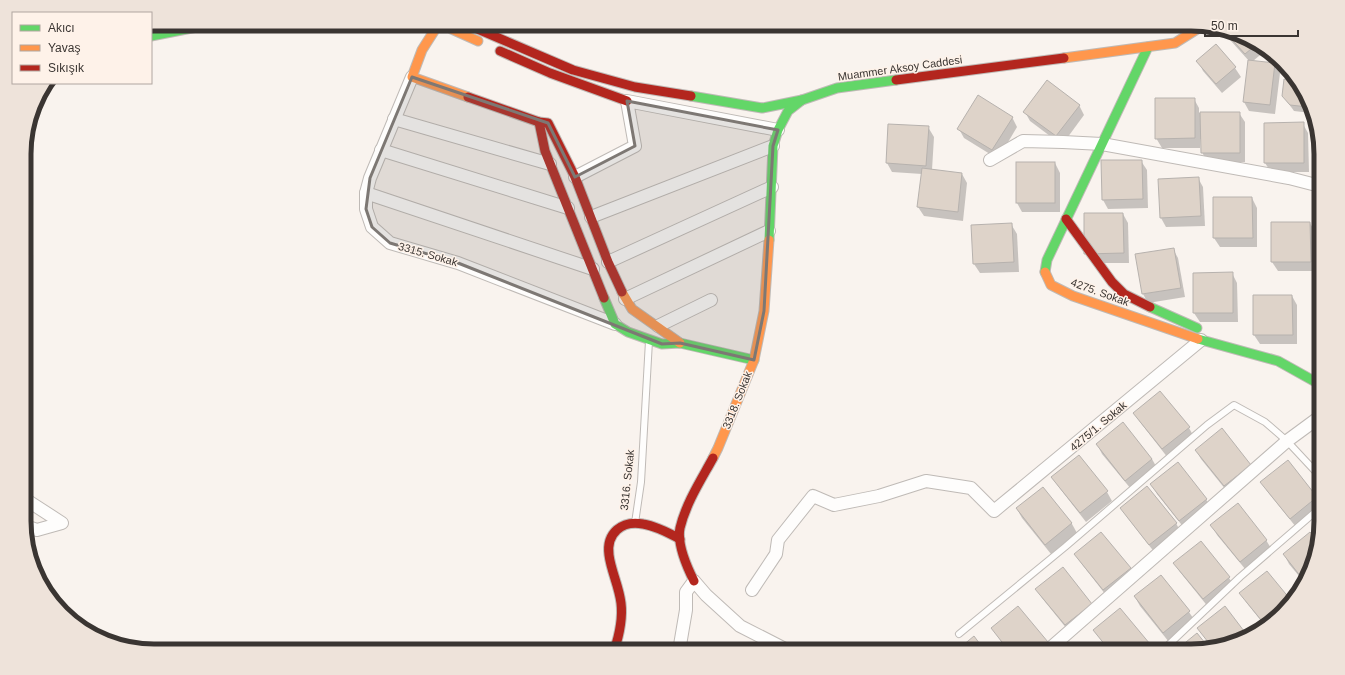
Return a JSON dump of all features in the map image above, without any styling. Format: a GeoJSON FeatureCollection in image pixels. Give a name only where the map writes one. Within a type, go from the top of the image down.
{"type":"FeatureCollection","features":[{"type":"Feature","properties":{"kind":"street"},"geometry":{"type":"LineString","coordinates":[[152,36],[176,31]]}},
{"type":"Feature","properties":{"kind":"street"},"geometry":{"type":"LineString","coordinates":[[434,31],[422,50],[412,77],[539,122],[548,123],[575,177],[608,262],[625,299],[632,309],[680,343]]}},
{"type":"Feature","properties":{"kind":"street"},"geometry":{"type":"LineString","coordinates":[[456,31],[550,74],[627,101],[778,130]]}},
{"type":"Feature","properties":{"kind":"street","name":"Muammer Aksoy Caddesi"},"geometry":{"type":"LineString","coordinates":[[482,31],[573,70],[635,87],[762,108],[802,100],[837,88],[1175,43],[1194,31]]}},
{"type":"Feature","properties":{"kind":"street","name":"4275. Sokak"},"geometry":{"type":"LineString","coordinates":[[1148,47],[1046,260],[1045,271],[1051,285],[1073,296],[1201,340],[1278,361],[1314,381]]}},
{"type":"Feature","properties":{"kind":"street","name":"3315. Sokak"},"geometry":{"type":"LineString","coordinates":[[412,77],[370,178],[366,193],[366,210],[372,227],[390,243],[458,263],[615,324]]}},
{"type":"Feature","properties":{"kind":"street","name":"3318. Sokak"},"geometry":{"type":"LineString","coordinates":[[774,644],[740,626],[706,595],[694,580],[688,569],[682,551],[680,529],[691,498],[718,448],[754,360],[764,311],[772,187],[773,146],[778,130],[788,111],[802,100]]}},
{"type":"Feature","properties":{"kind":"street"},"geometry":{"type":"LineString","coordinates":[[575,177],[635,146],[627,101]]}},
{"type":"Feature","properties":{"kind":"street"},"geometry":{"type":"LineString","coordinates":[[394,119],[550,164]]}},
{"type":"Feature","properties":{"kind":"street"},"geometry":{"type":"LineString","coordinates":[[539,122],[545,151],[615,324],[628,332],[662,344],[680,343],[754,360]]}},
{"type":"Feature","properties":{"kind":"street"},"geometry":{"type":"LineString","coordinates":[[990,160],[1023,141],[1102,144],[1289,178],[1314,184]]}},
{"type":"Feature","properties":{"kind":"street"},"geometry":{"type":"LineString","coordinates":[[591,217],[773,146]]}},
{"type":"Feature","properties":{"kind":"street"},"geometry":{"type":"LineString","coordinates":[[381,150],[568,208]]}},
{"type":"Feature","properties":{"kind":"street"},"geometry":{"type":"LineString","coordinates":[[608,262],[772,187]]}},
{"type":"Feature","properties":{"kind":"street"},"geometry":{"type":"LineString","coordinates":[[366,193],[593,269]]}},
{"type":"Feature","properties":{"kind":"street"},"geometry":{"type":"LineString","coordinates":[[1066,219],[1112,282],[1124,294],[1160,312],[1278,361]]}},
{"type":"Feature","properties":{"kind":"street"},"geometry":{"type":"LineString","coordinates":[[625,299],[769,231]]}},
{"type":"Feature","properties":{"kind":"street"},"geometry":{"type":"LineString","coordinates":[[658,326],[711,300]]}},
{"type":"Feature","properties":{"kind":"street","name":"4275/1. Sokak"},"geometry":{"type":"LineString","coordinates":[[752,590],[776,554],[778,540],[813,496],[834,505],[879,496],[926,481],[970,488],[994,511],[1201,340]]}},
{"type":"Feature","properties":{"kind":"street"},"geometry":{"type":"LineString","coordinates":[[1056,644],[1287,441],[1314,421]]}},
{"type":"Feature","properties":{"kind":"street"},"geometry":{"type":"LineString","coordinates":[[31,504],[62,523],[37,530],[31,528]]}},
{"type":"Feature","properties":{"kind":"street"},"geometry":{"type":"LineString","coordinates":[[635,524],[642,523],[656,527],[680,539]]}},
{"type":"Feature","properties":{"kind":"street","name":"3316. Sokak"},"geometry":{"type":"LineString","coordinates":[[616,644],[620,627],[621,603],[609,555],[608,542],[610,536],[617,528],[635,524]]}},
{"type":"Feature","properties":{"kind":"street"},"geometry":{"type":"LineString","coordinates":[[680,644],[686,610],[686,592],[694,580]]}},
{"type":"Feature","properties":{"kind":"lane","name":"3316. Sokak"},"geometry":{"type":"LineString","coordinates":[[635,524],[641,482],[650,340]]}},
{"type":"Feature","properties":{"kind":"lane"},"geometry":{"type":"LineString","coordinates":[[959,634],[1065,547],[1207,425],[1234,405],[1265,422],[1287,441],[1314,470]]}},
{"type":"Feature","properties":{"kind":"lane"},"geometry":{"type":"LineString","coordinates":[[1169,644],[1240,577],[1314,513]]}},
{"type":"Feature","properties":{"kind":"highlighted area"},"geometry":{"type":"Polygon","coordinates":[[[412,77],[548,123],[575,177],[635,146],[627,101],[778,130],[773,146],[764,311],[754,360],[680,343],[662,344],[458,263],[390,243],[372,227],[366,209],[370,178],[412,77]]]}},
{"type":"Feature","properties":{"kind":"building"},"geometry":{"type":"Polygon","coordinates":[[[1230,38],[1253,48],[1245,54],[1230,38]]]}},
{"type":"Feature","properties":{"kind":"building"},"geometry":{"type":"Polygon","coordinates":[[[1216,44],[1236,67],[1216,84],[1196,61],[1216,44]]]}},
{"type":"Feature","properties":{"kind":"building"},"geometry":{"type":"Polygon","coordinates":[[[1248,60],[1274,63],[1270,105],[1243,102],[1248,60]]]}},
{"type":"Feature","properties":{"kind":"building"},"geometry":{"type":"Polygon","coordinates":[[[1284,79],[1289,80],[1304,107],[1290,105],[1282,96],[1284,79]]]}},
{"type":"Feature","properties":{"kind":"building"},"geometry":{"type":"Polygon","coordinates":[[[1047,80],[1080,105],[1056,136],[1023,112],[1047,80]]]}},
{"type":"Feature","properties":{"kind":"building"},"geometry":{"type":"Polygon","coordinates":[[[978,95],[1013,117],[992,150],[957,129],[978,95]]]}},
{"type":"Feature","properties":{"kind":"building"},"geometry":{"type":"Polygon","coordinates":[[[1155,98],[1195,98],[1195,138],[1155,139],[1155,98]]]}},
{"type":"Feature","properties":{"kind":"building"},"geometry":{"type":"Polygon","coordinates":[[[1200,112],[1240,112],[1240,153],[1201,153],[1200,112]]]}},
{"type":"Feature","properties":{"kind":"building"},"geometry":{"type":"Polygon","coordinates":[[[1304,122],[1304,163],[1264,163],[1264,123],[1304,122]]]}},
{"type":"Feature","properties":{"kind":"building"},"geometry":{"type":"Polygon","coordinates":[[[888,124],[929,126],[926,166],[886,163],[888,124]]]}},
{"type":"Feature","properties":{"kind":"building"},"geometry":{"type":"Polygon","coordinates":[[[1101,160],[1142,160],[1143,199],[1102,200],[1101,160]]]}},
{"type":"Feature","properties":{"kind":"building"},"geometry":{"type":"Polygon","coordinates":[[[1016,162],[1055,162],[1055,203],[1016,203],[1016,162]]]}},
{"type":"Feature","properties":{"kind":"building"},"geometry":{"type":"Polygon","coordinates":[[[922,168],[962,173],[958,212],[917,207],[922,168]]]}},
{"type":"Feature","properties":{"kind":"building"},"geometry":{"type":"Polygon","coordinates":[[[1199,177],[1201,216],[1160,218],[1158,179],[1199,177]]]}},
{"type":"Feature","properties":{"kind":"building"},"geometry":{"type":"Polygon","coordinates":[[[1213,197],[1252,197],[1253,238],[1213,238],[1213,197]]]}},
{"type":"Feature","properties":{"kind":"building"},"geometry":{"type":"Polygon","coordinates":[[[1084,213],[1123,213],[1124,253],[1084,254],[1084,213]]]}},
{"type":"Feature","properties":{"kind":"building"},"geometry":{"type":"Polygon","coordinates":[[[1271,222],[1310,222],[1311,262],[1271,262],[1271,222]]]}},
{"type":"Feature","properties":{"kind":"building"},"geometry":{"type":"Polygon","coordinates":[[[1012,223],[1014,262],[973,264],[971,225],[1012,223]]]}},
{"type":"Feature","properties":{"kind":"building"},"geometry":{"type":"Polygon","coordinates":[[[1174,248],[1181,288],[1142,294],[1135,254],[1174,248]]]}},
{"type":"Feature","properties":{"kind":"building"},"geometry":{"type":"Polygon","coordinates":[[[1233,272],[1233,313],[1193,313],[1193,273],[1233,272]]]}},
{"type":"Feature","properties":{"kind":"building"},"geometry":{"type":"Polygon","coordinates":[[[1253,295],[1292,295],[1293,335],[1253,335],[1253,295]]]}},
{"type":"Feature","properties":{"kind":"building"},"geometry":{"type":"Polygon","coordinates":[[[1160,391],[1190,427],[1162,449],[1133,413],[1160,391]]]}},
{"type":"Feature","properties":{"kind":"building"},"geometry":{"type":"Polygon","coordinates":[[[1123,422],[1152,459],[1125,481],[1096,444],[1123,422]]]}},
{"type":"Feature","properties":{"kind":"building"},"geometry":{"type":"Polygon","coordinates":[[[1222,428],[1251,465],[1224,486],[1195,450],[1222,428]]]}},
{"type":"Feature","properties":{"kind":"building"},"geometry":{"type":"Polygon","coordinates":[[[1079,455],[1108,491],[1080,513],[1051,477],[1079,455]]]}},
{"type":"Feature","properties":{"kind":"building"},"geometry":{"type":"Polygon","coordinates":[[[1288,460],[1314,493],[1314,499],[1290,519],[1260,482],[1288,460]]]}},
{"type":"Feature","properties":{"kind":"building"},"geometry":{"type":"Polygon","coordinates":[[[1178,462],[1207,499],[1179,521],[1150,484],[1178,462]]]}},
{"type":"Feature","properties":{"kind":"building"},"geometry":{"type":"Polygon","coordinates":[[[1147,486],[1177,523],[1149,545],[1120,508],[1147,486]]]}},
{"type":"Feature","properties":{"kind":"building"},"geometry":{"type":"Polygon","coordinates":[[[1043,487],[1072,523],[1045,545],[1016,508],[1043,487]]]}},
{"type":"Feature","properties":{"kind":"building"},"geometry":{"type":"Polygon","coordinates":[[[1238,503],[1267,540],[1240,562],[1210,525],[1238,503]]]}},
{"type":"Feature","properties":{"kind":"building"},"geometry":{"type":"Polygon","coordinates":[[[1101,532],[1131,568],[1103,590],[1074,554],[1101,532]]]}},
{"type":"Feature","properties":{"kind":"building"},"geometry":{"type":"Polygon","coordinates":[[[1310,532],[1313,536],[1310,553],[1301,577],[1283,554],[1310,532]]]}},
{"type":"Feature","properties":{"kind":"building"},"geometry":{"type":"Polygon","coordinates":[[[1201,541],[1230,577],[1203,599],[1173,563],[1201,541]]]}},
{"type":"Feature","properties":{"kind":"building"},"geometry":{"type":"Polygon","coordinates":[[[1063,567],[1092,604],[1065,625],[1035,589],[1063,567]]]}},
{"type":"Feature","properties":{"kind":"building"},"geometry":{"type":"Polygon","coordinates":[[[1267,571],[1288,597],[1272,614],[1262,621],[1239,593],[1267,571]]]}},
{"type":"Feature","properties":{"kind":"building"},"geometry":{"type":"Polygon","coordinates":[[[1161,575],[1190,611],[1163,633],[1134,596],[1161,575]]]}},
{"type":"Feature","properties":{"kind":"building"},"geometry":{"type":"Polygon","coordinates":[[[1018,606],[1048,642],[1046,644],[1004,644],[991,628],[1018,606]]]}},
{"type":"Feature","properties":{"kind":"building"},"geometry":{"type":"Polygon","coordinates":[[[1225,606],[1244,632],[1209,643],[1197,628],[1225,606]]]}},
{"type":"Feature","properties":{"kind":"building"},"geometry":{"type":"Polygon","coordinates":[[[1120,608],[1150,644],[1104,644],[1093,630],[1120,608]]]}},
{"type":"Feature","properties":{"kind":"building"},"geometry":{"type":"Polygon","coordinates":[[[1197,633],[1205,643],[1199,644],[1184,644],[1197,633]]]}},
{"type":"Feature","properties":{"kind":"building"},"geometry":{"type":"Polygon","coordinates":[[[974,636],[980,644],[964,644],[974,636]]]}},
{"type":"Feature","properties":{"kind":"traffic: fast"},"geometry":{"type":"LineString","coordinates":[[152,36],[176,31]]}},
{"type":"Feature","properties":{"kind":"traffic: fast"},"geometry":{"type":"LineString","coordinates":[[1045,272],[1047,260],[1148,47]]}},
{"type":"Feature","properties":{"kind":"traffic: fast"},"geometry":{"type":"LineString","coordinates":[[691,96],[762,108],[802,100],[837,88],[896,80]]}},
{"type":"Feature","properties":{"kind":"traffic: fast"},"geometry":{"type":"LineString","coordinates":[[769,240],[773,146],[778,130],[788,111],[802,100]]}},
{"type":"Feature","properties":{"kind":"traffic: fast"},"geometry":{"type":"LineString","coordinates":[[604,298],[615,324],[628,332],[662,344],[680,343],[754,360]]}},
{"type":"Feature","properties":{"kind":"traffic: fast"},"geometry":{"type":"LineString","coordinates":[[1150,307],[1197,328]]}},
{"type":"Feature","properties":{"kind":"traffic: fast"},"geometry":{"type":"LineString","coordinates":[[1198,339],[1278,361],[1314,381]]}},
{"type":"Feature","properties":{"kind":"traffic: slow"},"geometry":{"type":"LineString","coordinates":[[434,31],[422,50],[412,77],[468,97]]}},
{"type":"Feature","properties":{"kind":"traffic: slow"},"geometry":{"type":"LineString","coordinates":[[456,31],[478,41]]}},
{"type":"Feature","properties":{"kind":"traffic: slow"},"geometry":{"type":"LineString","coordinates":[[1064,58],[1175,43],[1194,31]]}},
{"type":"Feature","properties":{"kind":"traffic: slow"},"geometry":{"type":"LineString","coordinates":[[713,458],[754,360],[764,311],[769,240]]}},
{"type":"Feature","properties":{"kind":"traffic: slow"},"geometry":{"type":"LineString","coordinates":[[1045,272],[1051,285],[1073,296],[1198,339]]}},
{"type":"Feature","properties":{"kind":"traffic: slow"},"geometry":{"type":"LineString","coordinates":[[622,292],[632,309],[680,343]]}},
{"type":"Feature","properties":{"kind":"traffic: jam"},"geometry":{"type":"LineString","coordinates":[[482,31],[573,70],[635,87],[691,96]]}},
{"type":"Feature","properties":{"kind":"traffic: jam"},"geometry":{"type":"LineString","coordinates":[[500,51],[550,73],[627,101]]}},
{"type":"Feature","properties":{"kind":"traffic: jam"},"geometry":{"type":"LineString","coordinates":[[896,80],[1064,58]]}},
{"type":"Feature","properties":{"kind":"traffic: jam"},"geometry":{"type":"LineString","coordinates":[[468,97],[539,122],[548,123],[575,177],[608,262],[622,292]]}},
{"type":"Feature","properties":{"kind":"traffic: jam"},"geometry":{"type":"LineString","coordinates":[[539,122],[545,151],[604,298]]}},
{"type":"Feature","properties":{"kind":"traffic: jam"},"geometry":{"type":"LineString","coordinates":[[1066,219],[1112,282],[1124,294],[1150,307]]}},
{"type":"Feature","properties":{"kind":"traffic: jam"},"geometry":{"type":"LineString","coordinates":[[694,581],[681,548],[679,534],[690,501],[713,458]]}},
{"type":"Feature","properties":{"kind":"traffic: jam"},"geometry":{"type":"LineString","coordinates":[[616,644],[620,627],[621,609],[620,597],[609,555],[610,540],[613,534],[622,526],[635,523],[653,526],[680,539]]}}]}
